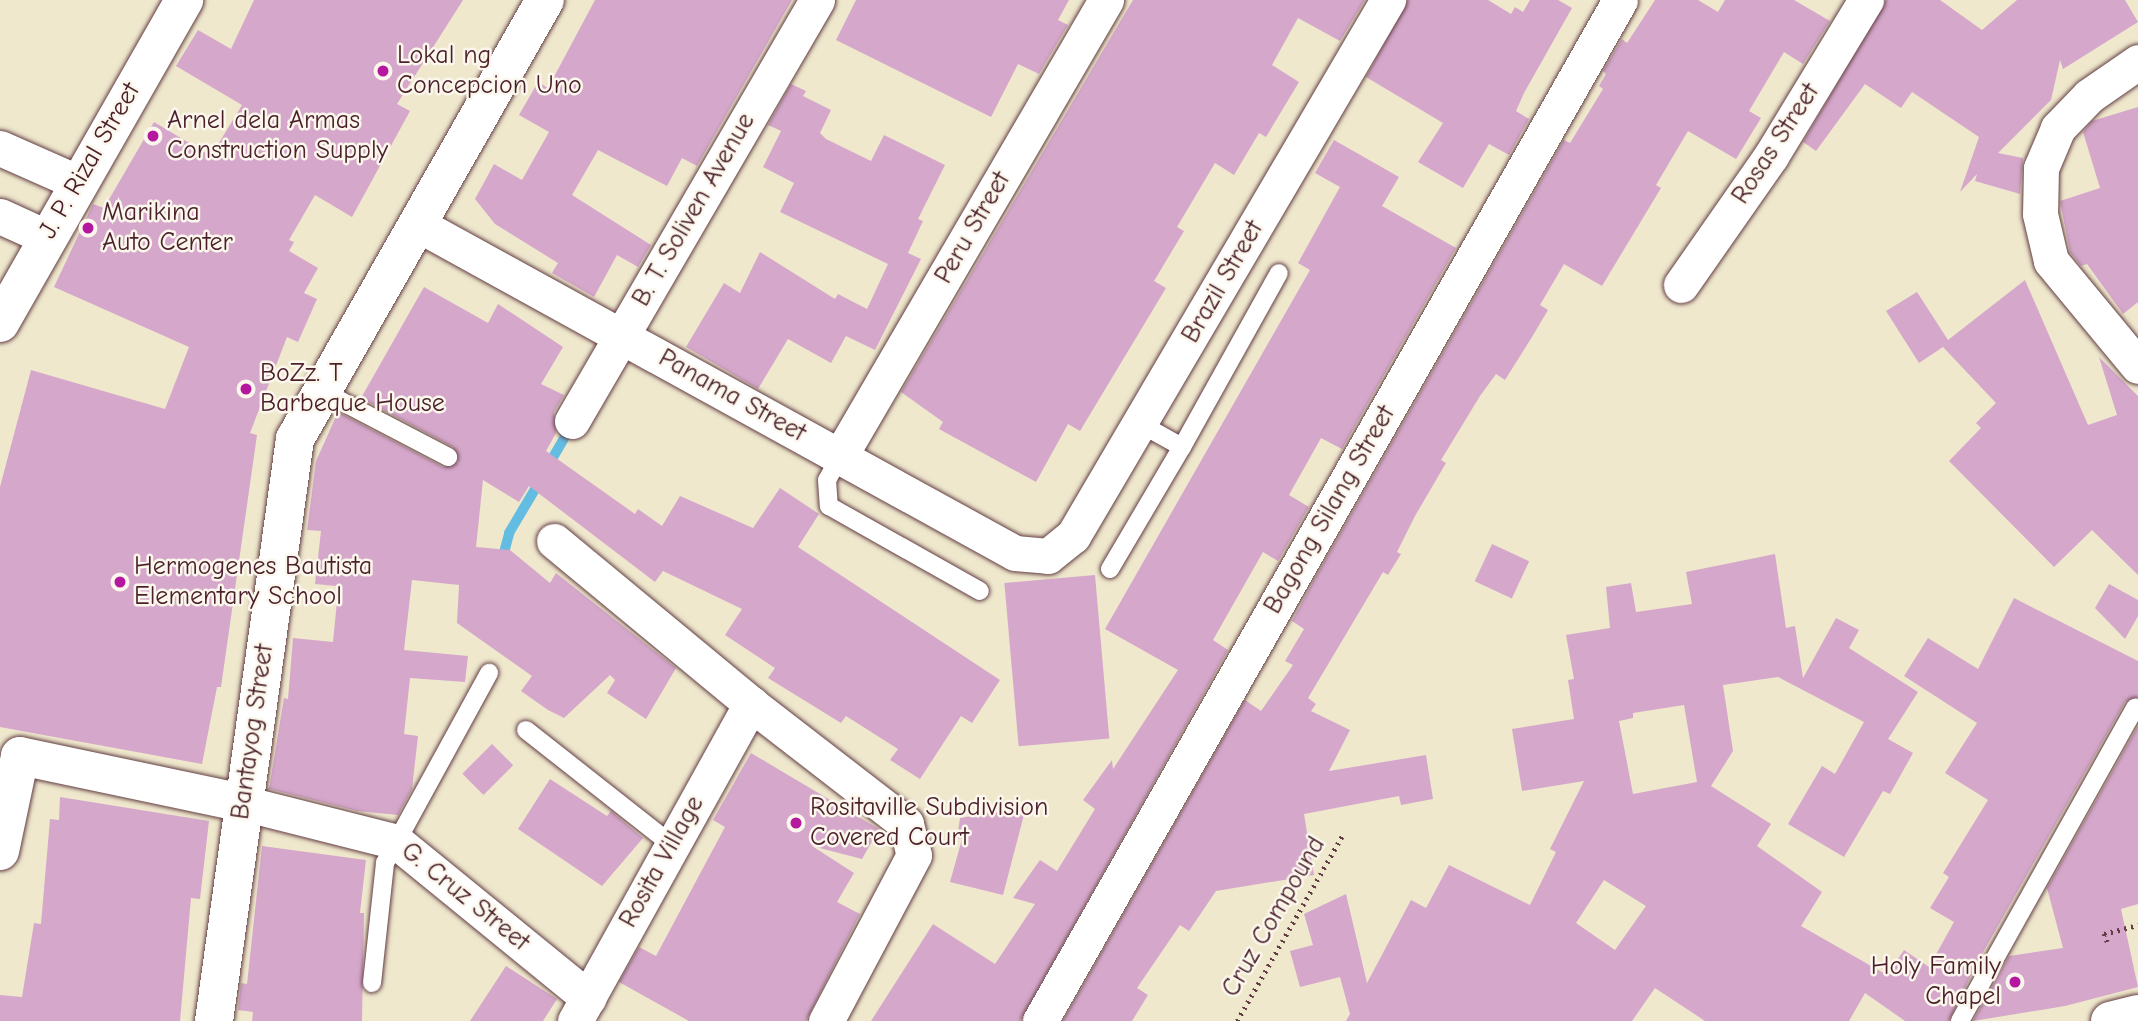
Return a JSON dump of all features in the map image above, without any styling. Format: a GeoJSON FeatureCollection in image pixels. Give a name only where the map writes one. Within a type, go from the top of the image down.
{"type":"FeatureCollection","features":[{"type":"Feature","properties":{"kind":"street","name":"J. P. Rizal Street"},"geometry":{"type":"LineString","coordinates":[[0,323],[77,182],[184,0]]}},
{"type":"Feature","properties":{"kind":"street","name":"Bantayog Street"},"geometry":{"type":"LineString","coordinates":[[214,1021],[295,439],[545,0]]}},
{"type":"Feature","properties":{"kind":"street","name":"B. T. Soliven Avenue"},"geometry":{"type":"LineString","coordinates":[[572,421],[817,0]]}},
{"type":"Feature","properties":{"kind":"street","name":"Peru Street"},"geometry":{"type":"LineString","coordinates":[[840,456],[1107,0]]}},
{"type":"Feature","properties":{"kind":"street","name":"Brazil Street"},"geometry":{"type":"LineString","coordinates":[[1048,556],[1073,536],[1388,0]]}},
{"type":"Feature","properties":{"kind":"street","name":"Bagong Silang Street"},"geometry":{"type":"LineString","coordinates":[[1040,1021],[1620,0]]}},
{"type":"Feature","properties":{"kind":"street","name":"Rosas Street"},"geometry":{"type":"LineString","coordinates":[[1681,285],[1771,156],[1866,0]]}},
{"type":"Feature","properties":{"kind":"street"},"geometry":{"type":"LineString","coordinates":[[2138,62],[2089,96],[2058,128],[2041,168],[2040,214],[2051,261],[2138,366]]}},
{"type":"Feature","properties":{"kind":"street"},"geometry":{"type":"LineString","coordinates":[[0,148],[77,182]]}},
{"type":"Feature","properties":{"kind":"street"},"geometry":{"type":"LineString","coordinates":[[0,216],[46,237]]}},
{"type":"Feature","properties":{"kind":"street","name":"Panama Street"},"geometry":{"type":"LineString","coordinates":[[419,225],[1015,553],[1048,556]]}},
{"type":"Feature","properties":{"kind":"street"},"geometry":{"type":"LineString","coordinates":[[554,541],[751,704],[906,824],[914,855],[907,873],[826,1021]]}},
{"type":"Feature","properties":{"kind":"street","name":"Rosita Village"},"geometry":{"type":"LineString","coordinates":[[582,1009],[671,844],[751,704]]}},
{"type":"Feature","properties":{"kind":"street"},"geometry":{"type":"LineString","coordinates":[[0,850],[10,754]]}},
{"type":"Feature","properties":{"kind":"street","name":"G. Cruz Street"},"geometry":{"type":"LineString","coordinates":[[10,754],[243,803],[397,842],[582,1009]]}},
{"type":"Feature","properties":{"kind":"street"},"geometry":{"type":"LineString","coordinates":[[2110,1021],[2138,1014]]}},
{"type":"Feature","properties":{"kind":"lane"},"geometry":{"type":"LineString","coordinates":[[1110,569],[1279,273]]}},
{"type":"Feature","properties":{"kind":"lane"},"geometry":{"type":"LineString","coordinates":[[317,397],[341,401],[448,457]]}},
{"type":"Feature","properties":{"kind":"lane"},"geometry":{"type":"LineString","coordinates":[[1139,423],[1182,447]]}},
{"type":"Feature","properties":{"kind":"lane"},"geometry":{"type":"LineString","coordinates":[[840,456],[827,480],[829,506],[980,591]]}},
{"type":"Feature","properties":{"kind":"lane"},"geometry":{"type":"LineString","coordinates":[[372,983],[385,863],[489,673]]}},
{"type":"Feature","properties":{"kind":"lane"},"geometry":{"type":"LineString","coordinates":[[1960,1021],[2135,708]]}},
{"type":"Feature","properties":{"kind":"lane"},"geometry":{"type":"LineString","coordinates":[[526,730],[671,844]]}},
{"type":"Feature","properties":{"kind":"path","name":"Cruz Compound"},"geometry":{"type":"LineString","coordinates":[[1237,1021],[1344,833]]}},
{"type":"Feature","properties":{"kind":"path"},"geometry":{"type":"LineString","coordinates":[[2107,942],[2104,934],[2138,925]]}},
{"type":"Feature","properties":{"kind":"building"},"geometry":{"type":"Polygon","coordinates":[[[254,0],[463,0],[397,104],[410,111],[352,217],[315,195],[289,240],[294,242],[289,251],[318,268],[304,293],[317,299],[298,342],[287,337],[250,433],[257,435],[221,687],[217,687],[202,764],[0,727],[0,487],[31,370],[165,409],[189,347],[54,287],[93,204],[104,208],[154,122],[211,156],[242,105],[176,66],[198,30],[231,49],[254,0]]]}},
{"type":"Feature","properties":{"kind":"building"},"geometry":{"type":"Polygon","coordinates":[[[595,0],[792,0],[697,166],[682,158],[667,186],[598,150],[572,195],[651,245],[638,267],[617,255],[594,297],[552,273],[558,263],[495,224],[475,199],[494,164],[522,180],[549,132],[519,115],[538,82],[548,88],[595,0]]]}},
{"type":"Feature","properties":{"kind":"building"},"geometry":{"type":"Polygon","coordinates":[[[856,0],[1069,0],[1058,20],[1068,25],[1039,74],[1018,64],[991,117],[836,40],[856,0]]]}},
{"type":"Feature","properties":{"kind":"building"},"geometry":{"type":"Polygon","coordinates":[[[1133,0],[1365,0],[1340,41],[1298,18],[1272,65],[1299,82],[1266,137],[1259,133],[1234,175],[1215,163],[1177,227],[1184,231],[1154,281],[1166,288],[1080,431],[1068,424],[1036,482],[939,429],[943,422],[901,392],[1133,0]]]}},
{"type":"Feature","properties":{"kind":"building"},"geometry":{"type":"Polygon","coordinates":[[[1408,0],[1488,0],[1511,14],[1515,7],[1523,12],[1530,0],[1558,0],[1572,8],[1516,111],[1529,119],[1509,155],[1489,144],[1463,188],[1418,162],[1443,123],[1366,77],[1408,0]]]}},
{"type":"Feature","properties":{"kind":"building"},"geometry":{"type":"Polygon","coordinates":[[[1655,0],[1698,0],[1718,12],[1725,0],[1794,0],[1830,21],[1803,64],[1784,52],[1749,111],[1761,118],[1736,159],[1688,131],[1656,185],[1661,188],[1602,286],[1564,264],[1540,305],[1548,310],[1505,380],[1496,374],[1480,396],[1441,460],[1446,463],[1397,552],[1401,554],[1388,575],[1383,572],[1308,698],[1316,704],[1311,711],[1350,730],[1329,771],[1426,755],[1433,799],[1401,805],[1399,796],[1304,814],[1314,875],[1216,891],[1189,931],[1180,925],[1137,988],[1148,995],[1132,1021],[1063,1021],[1245,700],[1261,711],[1293,665],[1285,661],[1304,629],[1292,621],[1314,580],[1564,140],[1570,143],[1603,89],[1599,86],[1606,74],[1603,71],[1622,39],[1627,43],[1655,0]]]}},
{"type":"Feature","properties":{"kind":"building"},"geometry":{"type":"Polygon","coordinates":[[[1886,0],[1940,0],[1982,30],[2017,0],[2125,0],[2138,22],[2063,69],[2060,60],[2051,100],[1998,153],[2023,158],[2020,194],[1975,181],[1977,174],[1960,192],[1979,137],[1912,92],[1901,108],[1865,84],[1816,151],[1803,142],[1886,0]]]}},
{"type":"Feature","properties":{"kind":"building"},"geometry":{"type":"Polygon","coordinates":[[[791,84],[806,91],[803,96],[831,110],[820,133],[826,139],[871,161],[884,135],[945,165],[918,219],[923,221],[908,253],[921,259],[875,350],[846,336],[831,363],[788,339],[758,389],[686,347],[724,283],[740,293],[760,252],[835,299],[838,294],[867,309],[888,264],[780,212],[794,183],[763,167],[781,131],[768,125],[791,84]]]}},
{"type":"Feature","properties":{"kind":"building"},"geometry":{"type":"Polygon","coordinates":[[[2138,107],[2138,302],[2123,314],[2087,264],[2081,266],[2070,252],[2060,201],[2100,188],[2083,132],[2092,121],[2138,107]]]}},
{"type":"Feature","properties":{"kind":"building"},"geometry":{"type":"Polygon","coordinates":[[[1334,140],[1399,177],[1382,206],[1456,248],[1342,449],[1321,438],[1289,495],[1309,507],[1278,561],[1263,552],[1213,640],[1228,650],[1020,1021],[871,1021],[933,924],[995,964],[1035,904],[1013,898],[1040,860],[1057,871],[1095,809],[1083,800],[1112,760],[1113,769],[1178,670],[1105,629],[1310,270],[1298,263],[1340,187],[1315,173],[1334,140]]]}},
{"type":"Feature","properties":{"kind":"building"},"geometry":{"type":"Polygon","coordinates":[[[2025,280],[2088,425],[2117,415],[2099,357],[2138,396],[2138,575],[2092,530],[2054,567],[1949,461],[1981,428],[1976,423],[1996,403],[1943,347],[1919,363],[1886,311],[1917,292],[1948,340],[2025,280]]]}},
{"type":"Feature","properties":{"kind":"building"},"geometry":{"type":"Polygon","coordinates":[[[424,287],[488,323],[498,304],[563,347],[541,384],[564,395],[554,412],[556,433],[546,451],[635,514],[638,509],[662,526],[680,496],[753,528],[780,488],[819,514],[798,547],[1000,680],[972,723],[961,716],[920,779],[890,760],[898,749],[846,716],[841,723],[768,678],[775,668],[725,635],[742,609],[663,571],[655,582],[529,486],[519,502],[483,480],[476,547],[510,550],[550,583],[556,573],[676,668],[646,719],[607,693],[615,680],[610,675],[564,718],[548,710],[521,691],[532,676],[457,623],[459,585],[412,580],[404,650],[468,656],[465,682],[410,678],[404,734],[418,736],[412,789],[398,815],[357,811],[269,789],[284,698],[288,699],[293,638],[333,642],[338,591],[336,586],[315,584],[321,531],[307,530],[316,461],[338,412],[443,467],[458,462],[453,447],[361,398],[424,287]]]}},
{"type":"Feature","properties":{"kind":"building"},"geometry":{"type":"Polygon","coordinates":[[[1492,544],[1529,561],[1512,598],[1475,581],[1492,544]]]}},
{"type":"Feature","properties":{"kind":"building"},"geometry":{"type":"Polygon","coordinates":[[[1775,554],[1786,628],[1795,626],[1803,678],[1836,618],[1859,630],[1849,648],[1918,692],[1888,739],[1913,753],[1890,794],[1883,791],[1844,857],[1788,824],[1822,766],[1835,774],[1864,722],[1778,677],[1723,685],[1733,751],[1711,786],[1771,824],[1757,846],[1822,892],[1801,926],[1887,975],[1904,950],[1929,967],[1954,922],[1930,908],[1949,877],[1943,873],[1988,800],[1945,773],[1977,723],[1904,676],[1928,638],[1978,669],[2014,598],[2138,661],[2138,697],[2125,702],[1978,961],[1949,1021],[1905,1021],[1865,993],[1849,1021],[1705,1021],[1655,988],[1632,1021],[1346,1021],[1350,1014],[1340,977],[1300,987],[1290,951],[1313,945],[1304,914],[1346,894],[1367,983],[1411,900],[1426,908],[1449,865],[1530,905],[1556,852],[1550,849],[1584,781],[1522,791],[1512,729],[1574,719],[1568,680],[1574,679],[1566,635],[1610,628],[1606,587],[1631,583],[1636,612],[1692,604],[1686,572],[1775,554]],[[1684,705],[1633,713],[1633,718],[1619,721],[1633,794],[1697,782],[1684,705]],[[1604,880],[1576,923],[1615,950],[1646,906],[1604,880]]]}},
{"type":"Feature","properties":{"kind":"building"},"geometry":{"type":"Polygon","coordinates":[[[1095,575],[1109,738],[1019,746],[1004,583],[1095,575]]]}},
{"type":"Feature","properties":{"kind":"building"},"geometry":{"type":"Polygon","coordinates":[[[2109,584],[2138,600],[2138,616],[2125,639],[2095,608],[2109,584]]]}},
{"type":"Feature","properties":{"kind":"building"},"geometry":{"type":"Polygon","coordinates":[[[2138,726],[2138,904],[2121,909],[2138,987],[2065,1006],[1973,1021],[2009,956],[2063,948],[2047,888],[2138,726]]]}},
{"type":"Feature","properties":{"kind":"building"},"geometry":{"type":"Polygon","coordinates":[[[492,744],[513,765],[484,795],[462,774],[492,744]]]}},
{"type":"Feature","properties":{"kind":"building"},"geometry":{"type":"Polygon","coordinates":[[[751,753],[879,829],[862,859],[812,846],[854,873],[837,902],[860,914],[806,1021],[689,1021],[619,982],[639,947],[656,956],[725,827],[713,820],[751,753]]]}},
{"type":"Feature","properties":{"kind":"building"},"geometry":{"type":"Polygon","coordinates":[[[550,779],[607,816],[611,811],[643,838],[602,886],[518,829],[550,779]]]}},
{"type":"Feature","properties":{"kind":"building"},"geometry":{"type":"Polygon","coordinates":[[[60,797],[209,821],[200,899],[191,898],[180,1021],[0,1021],[0,995],[22,997],[34,923],[41,924],[50,819],[59,820],[60,797]]]}},
{"type":"Feature","properties":{"kind":"building"},"geometry":{"type":"Polygon","coordinates":[[[1026,807],[1003,895],[950,882],[962,839],[957,838],[960,818],[1026,807]]]}},
{"type":"Feature","properties":{"kind":"building"},"geometry":{"type":"Polygon","coordinates":[[[262,846],[366,860],[360,913],[364,913],[362,1021],[252,1021],[253,1012],[238,1010],[241,983],[247,984],[262,846]]]}},
{"type":"Feature","properties":{"kind":"building"},"geometry":{"type":"Polygon","coordinates":[[[506,966],[557,999],[543,1021],[470,1021],[506,966]]]}},
{"type":"Feature","properties":{"kind":"waterway"},"geometry":{"type":"LineString","coordinates":[[548,466],[570,428]]}},
{"type":"Feature","properties":{"kind":"waterway"},"geometry":{"type":"LineString","coordinates":[[502,560],[509,533],[541,479]]}},
{"type":"Feature","properties":{"kind":"place","name":"Lokal ng Concepcion Uno"},"geometry":{"type":"Point","coordinates":[383,71]}},
{"type":"Feature","properties":{"kind":"place","name":"Arnel dela Armas Construction Supply"},"geometry":{"type":"Point","coordinates":[153,136]}},
{"type":"Feature","properties":{"kind":"place","name":"Marikina Auto Center"},"geometry":{"type":"Point","coordinates":[88,228]}},
{"type":"Feature","properties":{"kind":"place","name":"BoZz. T Barbeque House"},"geometry":{"type":"Point","coordinates":[246,389]}},
{"type":"Feature","properties":{"kind":"place","name":"Hermogenes Bautista Elementary School"},"geometry":{"type":"Point","coordinates":[120,582]}},
{"type":"Feature","properties":{"kind":"place","name":"Rositaville Subdivision Covered Court"},"geometry":{"type":"Point","coordinates":[796,823]}},
{"type":"Feature","properties":{"kind":"place","name":"Holy Family Chapel"},"geometry":{"type":"Point","coordinates":[2015,982]}}]}
